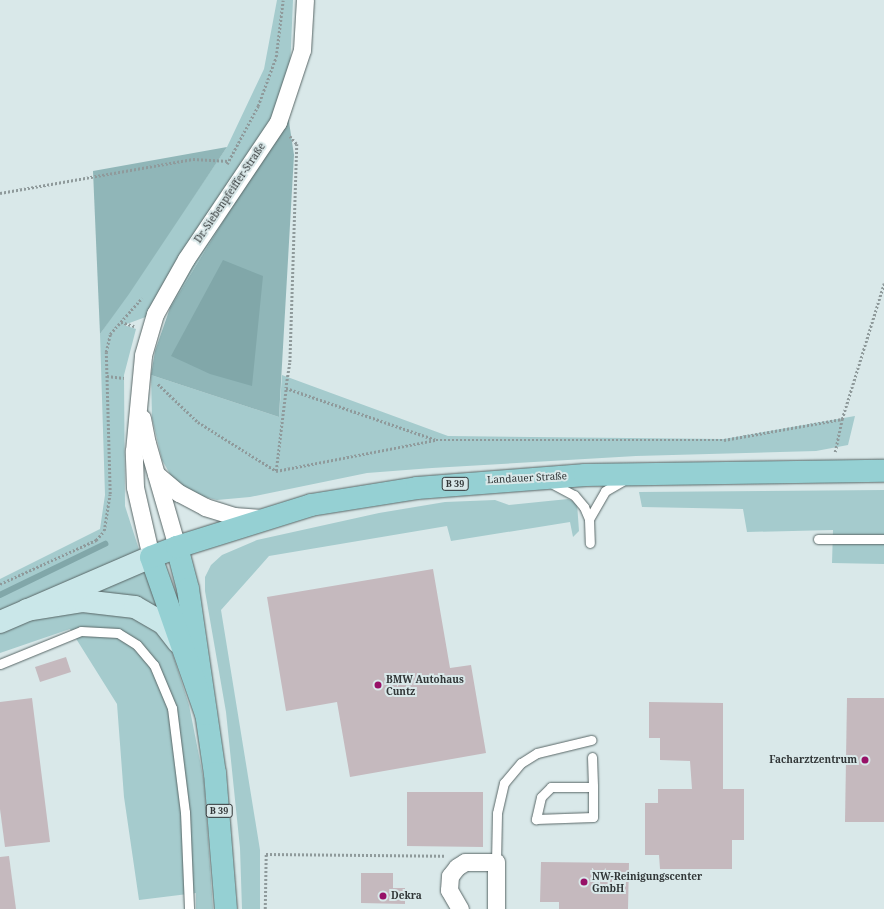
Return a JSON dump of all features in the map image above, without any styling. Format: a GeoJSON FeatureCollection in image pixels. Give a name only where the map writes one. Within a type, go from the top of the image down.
{"type":"FeatureCollection","features":[{"type":"Feature","properties":{"kind":"main road","name":"Landauer Straße"},"geometry":{"type":"LineString","coordinates":[[177,547],[264,518],[359,496],[476,481],[649,473],[884,471]]}},
{"type":"Feature","properties":{"kind":"main road","name":"B 39"},"geometry":{"type":"LineString","coordinates":[[206,714],[178,642],[151,557],[177,547],[188,589],[206,714],[219,809],[226,909]]}},
{"type":"Feature","properties":{"kind":"main road"},"geometry":{"type":"LineString","coordinates":[[0,622],[151,557]]}},
{"type":"Feature","properties":{"kind":"main road"},"geometry":{"type":"LineString","coordinates":[[27,610],[83,602],[135,607],[164,624],[178,642]]}},
{"type":"Feature","properties":{"kind":"street","name":"Dr.-Siebenpfeiffer-Straße"},"geometry":{"type":"LineString","coordinates":[[151,557],[135,487],[135,416],[139,381],[154,314],[186,258],[245,174],[278,122],[302,50],[305,0]]}},
{"type":"Feature","properties":{"kind":"street","name":"Dr.-Siebenpfeiffer-Straße"},"geometry":{"type":"LineString","coordinates":[[139,381],[146,443],[177,547]]}},
{"type":"Feature","properties":{"kind":"street"},"geometry":{"type":"LineString","coordinates":[[156,473],[179,493],[205,507],[234,516],[264,518]]}},
{"type":"Feature","properties":{"kind":"street"},"geometry":{"type":"LineString","coordinates":[[460,909],[449,890],[450,876],[457,867],[465,862],[496,862],[496,909]]}},
{"type":"Feature","properties":{"kind":"lane"},"geometry":{"type":"LineString","coordinates":[[589,519],[605,491],[615,484],[649,473]]}},
{"type":"Feature","properties":{"kind":"lane"},"geometry":{"type":"LineString","coordinates":[[534,478],[559,486],[574,495],[589,519],[590,542]]}},
{"type":"Feature","properties":{"kind":"lane"},"geometry":{"type":"LineString","coordinates":[[818,539],[884,539]]}},
{"type":"Feature","properties":{"kind":"lane"},"geometry":{"type":"LineString","coordinates":[[0,664],[81,631],[118,633],[137,645],[154,665],[172,708],[185,812],[189,909]]}},
{"type":"Feature","properties":{"kind":"lane"},"geometry":{"type":"LineString","coordinates":[[496,862],[497,814],[504,783],[521,763],[537,753],[591,740]]}},
{"type":"Feature","properties":{"kind":"lane"},"geometry":{"type":"LineString","coordinates":[[592,757],[593,787],[593,817],[536,819],[541,797],[551,788],[593,787]]}},
{"type":"Feature","properties":{"kind":"path"},"geometry":{"type":"LineString","coordinates":[[276,471],[290,363],[297,144],[278,122]]}},
{"type":"Feature","properties":{"kind":"path"},"geometry":{"type":"LineString","coordinates":[[0,193],[193,159],[228,160],[245,174]]}},
{"type":"Feature","properties":{"kind":"path"},"geometry":{"type":"LineString","coordinates":[[832,472],[842,419],[884,283]]}},
{"type":"Feature","properties":{"kind":"path"},"geometry":{"type":"LineString","coordinates":[[107,376],[159,384],[198,422],[276,471],[436,440],[724,440],[842,419]]}},
{"type":"Feature","properties":{"kind":"path"},"geometry":{"type":"LineString","coordinates":[[286,388],[436,440]]}},
{"type":"Feature","properties":{"kind":"path"},"geometry":{"type":"LineString","coordinates":[[265,909],[266,854],[440,854],[465,862]]}},
{"type":"Feature","properties":{"kind":"shaded area"},"geometry":{"type":"Polygon","coordinates":[[[277,0],[293,0],[288,115],[273,146],[258,164],[170,308],[124,325],[136,329],[124,375],[125,506],[189,705],[204,781],[213,909],[196,909],[196,893],[139,900],[124,797],[117,704],[70,629],[0,653],[0,579],[100,529],[105,495],[100,334],[227,147],[264,69],[277,0]]]}},
{"type":"Feature","properties":{"kind":"shaded area"},"geometry":{"type":"Polygon","coordinates":[[[288,115],[294,155],[279,417],[151,375],[155,351],[170,308],[258,164],[273,146],[288,115]]]}},
{"type":"Feature","properties":{"kind":"shaded area"},"geometry":{"type":"Polygon","coordinates":[[[227,147],[129,294],[100,334],[93,171],[227,147]]]}},
{"type":"Feature","properties":{"kind":"shaded area"},"geometry":{"type":"Polygon","coordinates":[[[223,260],[263,276],[252,386],[210,374],[171,356],[223,260]]]}},
{"type":"Feature","properties":{"kind":"shaded area"},"geometry":{"type":"Polygon","coordinates":[[[151,375],[279,417],[282,375],[448,436],[724,439],[855,416],[848,445],[816,451],[636,456],[367,473],[250,497],[217,500],[192,494],[174,481],[162,460],[152,418],[151,375]]]}},
{"type":"Feature","properties":{"kind":"shaded area"},"geometry":{"type":"Polygon","coordinates":[[[884,490],[884,564],[832,563],[833,530],[747,532],[743,509],[642,507],[639,492],[884,490]]]}},
{"type":"Feature","properties":{"kind":"shaded area"},"geometry":{"type":"Polygon","coordinates":[[[568,499],[577,503],[579,531],[573,537],[570,522],[451,541],[447,526],[269,556],[221,610],[260,850],[260,909],[242,909],[240,848],[226,712],[205,591],[205,577],[211,565],[222,555],[257,540],[379,513],[445,502],[495,500],[509,505],[568,499]]]}},
{"type":"Feature","properties":{"kind":"building","name":"BMW Autohaus Cuntz"},"geometry":{"type":"Polygon","coordinates":[[[433,569],[450,668],[471,665],[486,753],[350,777],[337,702],[286,711],[267,597],[433,569]]]}},
{"type":"Feature","properties":{"kind":"building"},"geometry":{"type":"Polygon","coordinates":[[[66,657],[71,672],[40,682],[35,667],[66,657]]]}},
{"type":"Feature","properties":{"kind":"building"},"geometry":{"type":"Polygon","coordinates":[[[32,698],[50,842],[5,847],[0,809],[0,702],[32,698]]]}},
{"type":"Feature","properties":{"kind":"building","name":"Facharztzentrum"},"geometry":{"type":"Polygon","coordinates":[[[847,698],[884,698],[884,822],[845,822],[847,698]]]}},
{"type":"Feature","properties":{"kind":"building"},"geometry":{"type":"Polygon","coordinates":[[[649,702],[723,703],[723,789],[744,789],[744,840],[732,840],[732,869],[660,869],[659,855],[645,855],[645,803],[658,803],[658,789],[692,789],[690,761],[660,760],[660,738],[649,738],[649,702]]]}},
{"type":"Feature","properties":{"kind":"building"},"geometry":{"type":"Polygon","coordinates":[[[407,792],[483,792],[483,847],[407,846],[407,792]]]}},
{"type":"Feature","properties":{"kind":"building"},"geometry":{"type":"Polygon","coordinates":[[[9,856],[16,909],[0,909],[0,857],[9,856]]]}},
{"type":"Feature","properties":{"kind":"building","name":"NW-Reinigungscenter GmbH"},"geometry":{"type":"Polygon","coordinates":[[[541,862],[629,863],[628,909],[559,909],[559,902],[540,902],[541,862]]]}},
{"type":"Feature","properties":{"kind":"building"},"geometry":{"type":"Polygon","coordinates":[[[361,873],[393,873],[393,888],[405,888],[405,904],[361,903],[361,873]]]}},
{"type":"Feature","properties":{"kind":"waterway"},"geometry":{"type":"LineString","coordinates":[[0,595],[105,544]]}},
{"type":"Feature","properties":{"kind":"place","name":"BMW Autohaus Cuntz"},"geometry":{"type":"Point","coordinates":[378,685]}},
{"type":"Feature","properties":{"kind":"place","name":"Facharztzentrum"},"geometry":{"type":"Point","coordinates":[865,760]}},
{"type":"Feature","properties":{"kind":"place","name":"NW-Reinigungscenter GmbH"},"geometry":{"type":"Point","coordinates":[584,882]}},
{"type":"Feature","properties":{"kind":"place","name":"Dekra"},"geometry":{"type":"Point","coordinates":[383,896]}}]}
